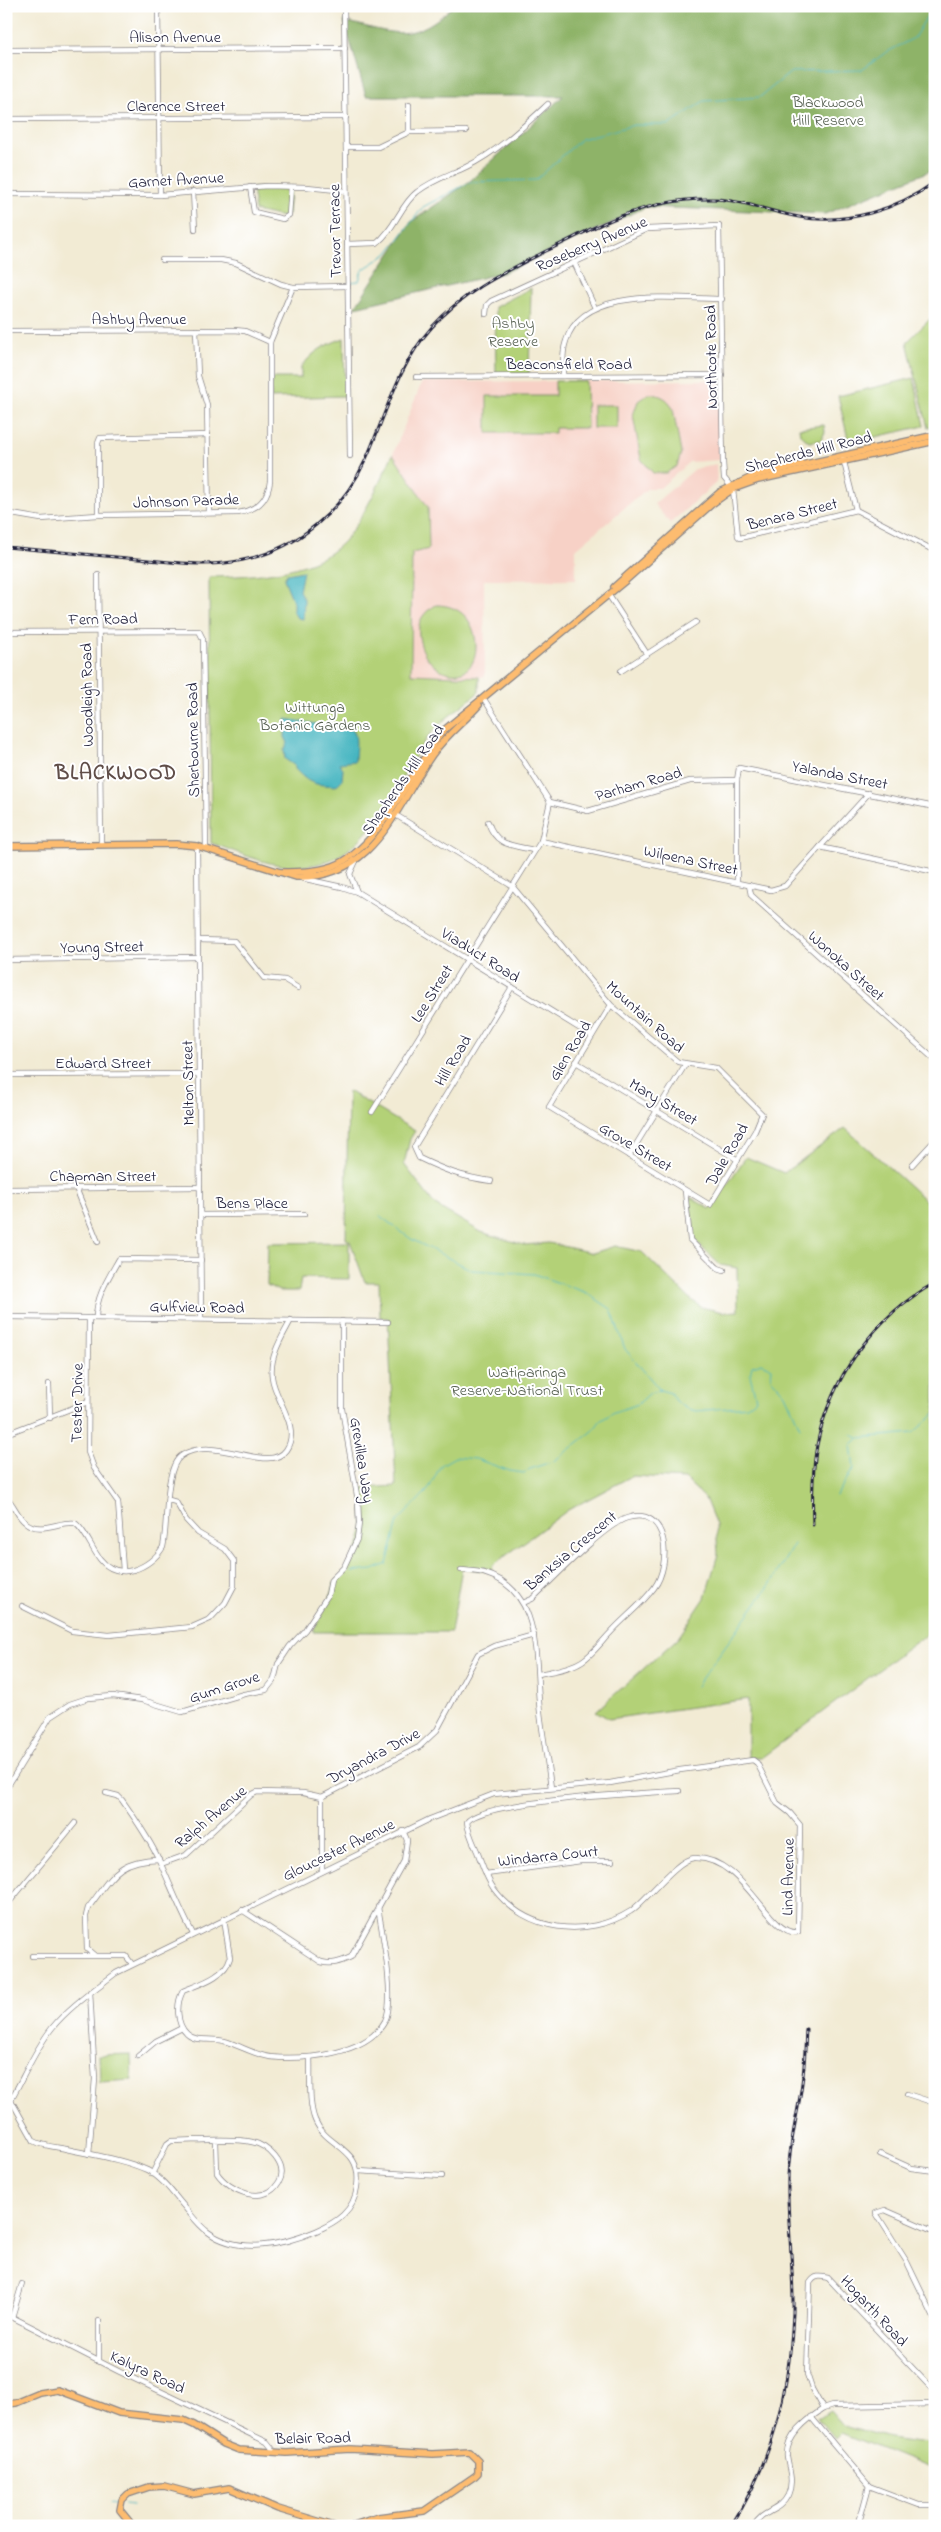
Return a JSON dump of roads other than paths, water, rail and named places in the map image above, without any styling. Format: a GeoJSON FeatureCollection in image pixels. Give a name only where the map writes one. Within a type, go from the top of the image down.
{"type":"FeatureCollection","features":[{"type":"Feature","properties":{"kind":"main road","name":"Shepherds Hill Road"},"geometry":{"type":"LineString","coordinates":[[843,459],[935,435]]}},
{"type":"Feature","properties":{"kind":"main road","name":"Shepherds Hill Road"},"geometry":{"type":"LineString","coordinates":[[6,846],[101,844],[197,846],[296,877],[307,877],[337,871],[356,860],[375,844],[438,736],[465,711],[484,698],[608,594],[620,579],[731,487],[756,475],[935,441]]}},
{"type":"Feature","properties":{"kind":"main road","name":"Shepherds Hill Road"},"geometry":{"type":"LineString","coordinates":[[279,872],[315,871],[334,866],[352,857],[392,813]]}},
{"type":"Feature","properties":{"kind":"main road","name":"Belair Road"},"geometry":{"type":"LineString","coordinates":[[6,2404],[16,2403],[40,2392],[58,2390],[119,2413],[183,2420],[194,2424],[224,2444],[239,2450],[275,2452],[350,2449],[434,2454],[469,2452],[478,2461],[478,2472],[475,2476],[424,2511],[378,2517],[351,2526]]}},
{"type":"Feature","properties":{"kind":"main road"},"geometry":{"type":"LineString","coordinates":[[133,2526],[120,2510],[122,2500],[129,2492],[164,2486],[194,2494],[223,2488],[236,2489],[278,2509],[334,2526]]}},
{"type":"Feature","properties":{"kind":"street"},"geometry":{"type":"LineString","coordinates":[[158,6],[160,194]]}},
{"type":"Feature","properties":{"kind":"street","name":"Trevor Terrace"},"geometry":{"type":"LineString","coordinates":[[344,6],[350,456]]}},
{"type":"Feature","properties":{"kind":"street","name":"Alison Avenue"},"geometry":{"type":"LineString","coordinates":[[6,50],[345,48]]}},
{"type":"Feature","properties":{"kind":"street"},"geometry":{"type":"LineString","coordinates":[[347,244],[377,243],[390,230],[415,193],[430,183],[466,167],[507,142],[548,104]]}},
{"type":"Feature","properties":{"kind":"street"},"geometry":{"type":"LineString","coordinates":[[409,105],[409,132]]}},
{"type":"Feature","properties":{"kind":"street","name":"Clarence Street"},"geometry":{"type":"LineString","coordinates":[[6,119],[346,117]]}},
{"type":"Feature","properties":{"kind":"street"},"geometry":{"type":"LineString","coordinates":[[346,147],[378,147],[409,132],[466,131]]}},
{"type":"Feature","properties":{"kind":"street"},"geometry":{"type":"LineString","coordinates":[[250,187],[254,212],[283,219],[289,215],[291,187]]}},
{"type":"Feature","properties":{"kind":"street","name":"Garnet Avenue"},"geometry":{"type":"LineString","coordinates":[[6,194],[160,194],[250,187],[291,187],[346,191]]}},
{"type":"Feature","properties":{"kind":"street"},"geometry":{"type":"LineString","coordinates":[[193,191],[195,229]]}},
{"type":"Feature","properties":{"kind":"street","name":"Roseberry Avenue"},"geometry":{"type":"LineString","coordinates":[[486,314],[487,305],[491,302],[647,229],[719,226]]}},
{"type":"Feature","properties":{"kind":"street","name":"Northcote Road"},"geometry":{"type":"LineString","coordinates":[[719,226],[722,299],[724,478],[731,487],[736,534]]}},
{"type":"Feature","properties":{"kind":"street"},"geometry":{"type":"LineString","coordinates":[[162,260],[221,260],[236,263],[281,284],[293,287],[348,286]]}},
{"type":"Feature","properties":{"kind":"street"},"geometry":{"type":"LineString","coordinates":[[574,262],[595,308]]}},
{"type":"Feature","properties":{"kind":"street","name":"Johnson Parade"},"geometry":{"type":"LineString","coordinates":[[6,513],[41,519],[98,515],[238,512],[255,508],[262,502],[269,489],[270,342],[293,287]]}},
{"type":"Feature","properties":{"kind":"street"},"geometry":{"type":"LineString","coordinates":[[563,376],[564,353],[569,334],[579,320],[595,308],[623,300],[722,299]]}},
{"type":"Feature","properties":{"kind":"street"},"geometry":{"type":"LineString","coordinates":[[196,330],[198,376],[207,405],[209,512]]}},
{"type":"Feature","properties":{"kind":"street","name":"Ashby Avenue"},"geometry":{"type":"LineString","coordinates":[[6,331],[245,331],[270,342]]}},
{"type":"Feature","properties":{"kind":"street","name":"Beaconsfield Road"},"geometry":{"type":"LineString","coordinates":[[416,376],[722,375]]}},
{"type":"Feature","properties":{"kind":"street"},"geometry":{"type":"LineString","coordinates":[[98,515],[98,443],[100,438],[208,435]]}},
{"type":"Feature","properties":{"kind":"street"},"geometry":{"type":"LineString","coordinates":[[843,459],[856,510],[935,551]]}},
{"type":"Feature","properties":{"kind":"street","name":"Benara Street"},"geometry":{"type":"LineString","coordinates":[[736,534],[740,538],[856,510]]}},
{"type":"Feature","properties":{"kind":"street","name":"Woodleigh Road"},"geometry":{"type":"LineString","coordinates":[[98,575],[101,844]]}},
{"type":"Feature","properties":{"kind":"street"},"geometry":{"type":"LineString","coordinates":[[608,594],[647,654]]}},
{"type":"Feature","properties":{"kind":"street"},"geometry":{"type":"LineString","coordinates":[[621,671],[696,622]]}},
{"type":"Feature","properties":{"kind":"street","name":"Fern Road"},"geometry":{"type":"LineString","coordinates":[[6,632],[199,631]]}},
{"type":"Feature","properties":{"kind":"street","name":"Sherbourne Road"},"geometry":{"type":"LineString","coordinates":[[199,631],[203,639],[206,849]]}},
{"type":"Feature","properties":{"kind":"street"},"geometry":{"type":"LineString","coordinates":[[392,813],[512,886],[533,850],[541,841],[550,802],[484,698]]}},
{"type":"Feature","properties":{"kind":"street","name":"Yalanda Street"},"geometry":{"type":"LineString","coordinates":[[737,780],[739,768],[935,807]]}},
{"type":"Feature","properties":{"kind":"street"},"geometry":{"type":"LineString","coordinates":[[737,780],[737,882]]}},
{"type":"Feature","properties":{"kind":"street","name":"Parham Road"},"geometry":{"type":"LineString","coordinates":[[550,802],[588,811],[690,781],[737,780]]}},
{"type":"Feature","properties":{"kind":"street","name":"Wilpena Street"},"geometry":{"type":"LineString","coordinates":[[541,841],[771,890],[785,886],[868,793]]}},
{"type":"Feature","properties":{"kind":"street"},"geometry":{"type":"LineString","coordinates":[[488,822],[492,834],[503,843],[533,850]]}},
{"type":"Feature","properties":{"kind":"street","name":"Melton Street"},"geometry":{"type":"LineString","coordinates":[[197,846],[201,1319]]}},
{"type":"Feature","properties":{"kind":"street"},"geometry":{"type":"LineString","coordinates":[[820,847],[935,872]]}},
{"type":"Feature","properties":{"kind":"street"},"geometry":{"type":"LineString","coordinates":[[356,860],[350,874],[357,892]]}},
{"type":"Feature","properties":{"kind":"street","name":"Viaduct Road"},"geometry":{"type":"LineString","coordinates":[[296,877],[357,892],[592,1036]]}},
{"type":"Feature","properties":{"kind":"street","name":"Wonoka Street"},"geometry":{"type":"LineString","coordinates":[[749,885],[751,896],[935,1060]]}},
{"type":"Feature","properties":{"kind":"street","name":"Lee Street"},"geometry":{"type":"LineString","coordinates":[[372,1112],[512,886]]}},
{"type":"Feature","properties":{"kind":"street","name":"Mountain Road"},"geometry":{"type":"LineString","coordinates":[[512,886],[611,1005],[678,1062],[685,1065],[716,1068],[762,1114]]}},
{"type":"Feature","properties":{"kind":"street"},"geometry":{"type":"LineString","coordinates":[[198,940],[234,941],[264,978],[285,980],[298,988]]}},
{"type":"Feature","properties":{"kind":"street","name":"Young Street"},"geometry":{"type":"LineString","coordinates":[[6,960],[198,958]]}},
{"type":"Feature","properties":{"kind":"street","name":"Hill Road"},"geometry":{"type":"LineString","coordinates":[[491,1181],[461,1177],[440,1168],[419,1158],[414,1147],[512,988]]}},
{"type":"Feature","properties":{"kind":"street","name":"Glen Road"},"geometry":{"type":"LineString","coordinates":[[549,1108],[611,1005]]}},
{"type":"Feature","properties":{"kind":"street","name":"Mary Street"},"geometry":{"type":"LineString","coordinates":[[576,1062],[738,1160]]}},
{"type":"Feature","properties":{"kind":"street"},"geometry":{"type":"LineString","coordinates":[[629,1156],[685,1065]]}},
{"type":"Feature","properties":{"kind":"street","name":"Edward Street"},"geometry":{"type":"LineString","coordinates":[[6,1075],[199,1074]]}},
{"type":"Feature","properties":{"kind":"street","name":"Grove Street"},"geometry":{"type":"LineString","coordinates":[[549,1108],[710,1205]]}},
{"type":"Feature","properties":{"kind":"street","name":"Dale Road"},"geometry":{"type":"LineString","coordinates":[[710,1205],[738,1160],[762,1114]]}},
{"type":"Feature","properties":{"kind":"street"},"geometry":{"type":"LineString","coordinates":[[912,1165],[935,1140]]}},
{"type":"Feature","properties":{"kind":"street","name":"Chapman Street"},"geometry":{"type":"LineString","coordinates":[[6,1189],[200,1187]]}},
{"type":"Feature","properties":{"kind":"street"},"geometry":{"type":"LineString","coordinates":[[76,1188],[98,1242]]}},
{"type":"Feature","properties":{"kind":"street"},"geometry":{"type":"LineString","coordinates":[[686,1191],[690,1240],[718,1268],[724,1270]]}},
{"type":"Feature","properties":{"kind":"street","name":"Bens Place"},"geometry":{"type":"LineString","coordinates":[[200,1215],[304,1214]]}},
{"type":"Feature","properties":{"kind":"street"},"geometry":{"type":"LineString","coordinates":[[96,1318],[96,1306],[107,1280],[119,1259],[201,1260]]}},
{"type":"Feature","properties":{"kind":"street","name":"Gulfview Road"},"geometry":{"type":"LineString","coordinates":[[6,1317],[388,1322]]}},
{"type":"Feature","properties":{"kind":"street","name":"Tester Drive"},"geometry":{"type":"LineString","coordinates":[[89,1318],[88,1452],[94,1468],[118,1502],[124,1570]]}},
{"type":"Feature","properties":{"kind":"street"},"geometry":{"type":"LineString","coordinates":[[6,1497],[24,1522],[46,1528],[75,1523],[101,1560],[116,1569],[140,1569],[158,1555],[165,1539],[172,1469],[182,1456],[195,1450],[211,1449],[236,1451],[268,1460],[281,1456],[288,1449],[290,1434],[288,1420],[272,1378],[277,1348],[291,1320]]}},
{"type":"Feature","properties":{"kind":"street","name":"Grevillea Way"},"geometry":{"type":"LineString","coordinates":[[328,1595],[331,1580],[344,1567],[352,1554],[359,1523],[342,1409],[342,1321]]}},
{"type":"Feature","properties":{"kind":"street"},"geometry":{"type":"LineString","coordinates":[[49,1384],[50,1418]]}},
{"type":"Feature","properties":{"kind":"street"},"geometry":{"type":"LineString","coordinates":[[6,1434],[88,1402]]}},
{"type":"Feature","properties":{"kind":"street"},"geometry":{"type":"LineString","coordinates":[[22,1606],[72,1631],[112,1635],[192,1627],[210,1619],[225,1603],[234,1586],[236,1569],[234,1560],[225,1549],[198,1533],[186,1520],[176,1502],[169,1500]]}},
{"type":"Feature","properties":{"kind":"street","name":"Banksia Crescent"},"geometry":{"type":"LineString","coordinates":[[524,1603],[532,1599],[572,1560],[618,1522],[633,1517],[645,1519],[655,1524],[663,1535],[664,1562],[654,1588],[583,1660],[538,1674]]}},
{"type":"Feature","properties":{"kind":"street"},"geometry":{"type":"LineString","coordinates":[[461,1570],[484,1573],[500,1580],[514,1591],[524,1603],[534,1635],[540,1711],[552,1788]]}},
{"type":"Feature","properties":{"kind":"street","name":"Gum Grove"},"geometry":{"type":"LineString","coordinates":[[6,1789],[50,1717],[70,1704],[88,1698],[113,1696],[142,1700],[182,1712],[244,1694],[266,1690],[274,1680],[282,1658],[305,1630],[328,1595]]}},
{"type":"Feature","properties":{"kind":"street","name":"Dryandra Drive"},"geometry":{"type":"LineString","coordinates":[[322,1797],[419,1748],[438,1730],[478,1654],[494,1646],[534,1635]]}},
{"type":"Feature","properties":{"kind":"street","name":"Gloucester Avenue"},"geometry":{"type":"LineString","coordinates":[[6,2108],[12,2100],[38,2048],[52,2028],[90,1992],[132,1964],[403,1831],[494,1794],[610,1783],[753,1760],[757,1763],[777,1803],[800,1823]]}},
{"type":"Feature","properties":{"kind":"street"},"geometry":{"type":"LineString","coordinates":[[486,1874],[466,1822],[478,1814],[494,1810],[593,1797],[678,1791]]}},
{"type":"Feature","properties":{"kind":"street","name":"Ralph Avenue"},"geometry":{"type":"LineString","coordinates":[[94,1955],[87,1949],[86,1916],[88,1908],[121,1868],[138,1860],[160,1862],[186,1854],[251,1795],[257,1792],[303,1793],[322,1797]]}},
{"type":"Feature","properties":{"kind":"street"},"geometry":{"type":"LineString","coordinates":[[106,1793],[118,1796],[122,1800],[160,1862],[174,1898],[193,1934]]}},
{"type":"Feature","properties":{"kind":"street"},"geometry":{"type":"LineString","coordinates":[[322,1797],[322,1870]]}},
{"type":"Feature","properties":{"kind":"street"},"geometry":{"type":"LineString","coordinates":[[6,1906],[75,1823]]}},
{"type":"Feature","properties":{"kind":"street","name":"Lind Avenue"},"geometry":{"type":"LineString","coordinates":[[486,1874],[494,1889],[523,1914],[557,1927],[589,1928],[633,1910],[688,1860],[705,1860],[737,1875],[779,1926],[792,1932],[798,1932],[800,1823]]}},
{"type":"Feature","properties":{"kind":"street"},"geometry":{"type":"LineString","coordinates":[[242,1910],[321,1962],[335,1964],[351,1957],[404,1861],[407,1840],[403,1831]]}},
{"type":"Feature","properties":{"kind":"street","name":"Windarra Court"},"geometry":{"type":"LineString","coordinates":[[486,1874],[581,1860],[612,1861]]}},
{"type":"Feature","properties":{"kind":"street"},"geometry":{"type":"LineString","coordinates":[[224,1919],[230,1958],[228,1964],[220,1973],[183,1992],[180,1996],[178,2020],[182,2028],[192,2037],[220,2040],[268,2056],[310,2057],[330,2055],[372,2037],[386,2020],[388,2012],[388,1980],[378,1908]]}},
{"type":"Feature","properties":{"kind":"street"},"geometry":{"type":"LineString","coordinates":[[32,1956],[126,1956],[132,1964]]}},
{"type":"Feature","properties":{"kind":"street"},"geometry":{"type":"LineString","coordinates":[[89,2154],[95,2079],[90,1992]]}},
{"type":"Feature","properties":{"kind":"street"},"geometry":{"type":"LineString","coordinates":[[138,2056],[156,2041],[182,2028]]}},
{"type":"Feature","properties":{"kind":"street"},"geometry":{"type":"LineString","coordinates":[[12,2100],[34,2140],[133,2165],[152,2174],[209,2233],[231,2243],[259,2245],[284,2242],[303,2237],[341,2218],[351,2207],[356,2194],[358,2171],[351,2155],[322,2130],[315,2119],[310,2057]]}},
{"type":"Feature","properties":{"kind":"street"},"geometry":{"type":"LineString","coordinates":[[907,2094],[935,2103]]}},
{"type":"Feature","properties":{"kind":"street"},"geometry":{"type":"LineString","coordinates":[[152,2174],[171,2141],[216,2141],[251,2141],[262,2145],[270,2151],[280,2167],[281,2175],[279,2182],[274,2188],[257,2194],[234,2190],[217,2173],[216,2141]]}},
{"type":"Feature","properties":{"kind":"street"},"geometry":{"type":"LineString","coordinates":[[880,2154],[911,2168],[935,2171]]}},
{"type":"Feature","properties":{"kind":"street"},"geometry":{"type":"LineString","coordinates":[[358,2171],[442,2176]]}},
{"type":"Feature","properties":{"kind":"street"},"geometry":{"type":"LineString","coordinates":[[935,2232],[885,2210],[879,2211],[876,2214],[907,2262],[935,2320]]}},
{"type":"Feature","properties":{"kind":"street","name":"Hogarth Road"},"geometry":{"type":"LineString","coordinates":[[823,2409],[812,2389],[807,2374],[810,2283],[813,2278],[820,2276],[828,2278],[935,2392]]}},
{"type":"Feature","properties":{"kind":"street"},"geometry":{"type":"LineString","coordinates":[[12,2317],[22,2284]]}},
{"type":"Feature","properties":{"kind":"street","name":"Kalyra Road"},"geometry":{"type":"LineString","coordinates":[[6,2314],[99,2362],[267,2442],[275,2452]]}},
{"type":"Feature","properties":{"kind":"street"},"geometry":{"type":"LineString","coordinates":[[99,2321],[99,2362]]}},
{"type":"Feature","properties":{"kind":"street"},"geometry":{"type":"LineString","coordinates":[[754,2526],[758,2519],[778,2509],[786,2498],[791,2474],[787,2455],[788,2448],[793,2437],[811,2417],[823,2409],[832,2406],[935,2404]]}},
{"type":"Feature","properties":{"kind":"street"},"geometry":{"type":"LineString","coordinates":[[811,2417],[869,2486],[919,2505],[935,2505]]}},
{"type":"Feature","properties":{"kind":"street"},"geometry":{"type":"LineString","coordinates":[[858,2526],[869,2486]]}},
{"type":"Feature","properties":{"kind":"water"},"geometry":{"type":"Polygon","coordinates":[[[303,571],[299,591],[304,599],[303,619],[297,618],[293,611],[293,601],[284,579],[287,574],[303,571]]]}},
{"type":"Feature","properties":{"kind":"water"},"geometry":{"type":"Polygon","coordinates":[[[286,719],[353,730],[356,740],[355,761],[339,763],[343,769],[342,780],[336,786],[318,784],[305,779],[295,769],[295,766],[285,759],[284,750],[288,743],[285,737],[286,719]]]}},
{"type":"Feature","properties":{"kind":"waterway"},"geometry":{"type":"LineString","coordinates":[[350,282],[359,281],[362,270],[387,254],[423,207],[470,182],[536,180],[581,139],[634,125],[668,125],[704,101],[760,97],[791,72],[862,70],[885,53],[914,38],[929,13],[935,13]]}},
{"type":"Feature","properties":{"kind":"waterway"},"geometry":{"type":"LineString","coordinates":[[380,1216],[411,1239],[472,1270],[534,1274],[587,1293],[611,1309],[625,1349],[660,1390]]}},
{"type":"Feature","properties":{"kind":"waterway"},"geometry":{"type":"LineString","coordinates":[[352,1572],[373,1570],[387,1564],[398,1521],[428,1490],[441,1465],[455,1457],[476,1459],[510,1471],[524,1473],[554,1461],[593,1431],[600,1421],[614,1412],[638,1404],[650,1393],[660,1390],[671,1393],[675,1401],[685,1408],[696,1411],[747,1406],[756,1399],[750,1375],[752,1366],[762,1363],[772,1368],[771,1378],[785,1394],[800,1427]]}},
{"type":"Feature","properties":{"kind":"waterway"},"geometry":{"type":"LineString","coordinates":[[836,1496],[854,1468],[851,1445],[859,1438],[913,1433],[935,1414]]}},
{"type":"Feature","properties":{"kind":"waterway"},"geometry":{"type":"LineString","coordinates":[[852,1435],[858,1438]]}},
{"type":"Feature","properties":{"kind":"waterway"},"geometry":{"type":"LineString","coordinates":[[696,1686],[772,1582],[794,1544]]}},
{"type":"Feature","properties":{"kind":"waterway"},"geometry":{"type":"LineString","coordinates":[[109,2503],[115,2504]]}},
{"type":"Feature","properties":{"kind":"waterway"},"geometry":{"type":"LineString","coordinates":[[124,2504],[132,2505]]}},
{"type":"Feature","properties":{"kind":"railway"},"geometry":{"type":"LineString","coordinates":[[6,547],[191,564],[217,564],[263,555],[300,537],[345,495],[366,459],[401,374],[420,342],[444,314],[471,293],[500,275],[623,215],[661,204],[713,199],[746,204],[799,217],[835,219],[853,217],[887,207],[920,192],[935,182]]}},
{"type":"Feature","properties":{"kind":"railway"},"geometry":{"type":"LineString","coordinates":[[813,1525],[812,1505],[815,1455],[823,1420],[832,1396],[858,1351],[875,1331],[913,1296],[935,1283]]}},
{"type":"Feature","properties":{"kind":"railway"},"geometry":{"type":"LineString","coordinates":[[731,2526],[758,2477],[768,2451],[783,2397],[788,2369],[793,2313],[788,2168],[803,2076],[806,2029]]}},
{"type":"Feature","properties":{"kind":"district","name":"BLACKWOOD"},"geometry":{"type":"Point","coordinates":[116,772]}},
{"type":"Feature","properties":{"kind":"park label","name":"Blackwood Hill Reserve"},"geometry":{"type":"Point","coordinates":[828,110]}},
{"type":"Feature","properties":{"kind":"park label","name":"Ashby Reserve"},"geometry":{"type":"Point","coordinates":[513,331]}},
{"type":"Feature","properties":{"kind":"park label","name":"Wittunga Botanic Gardens"},"geometry":{"type":"Point","coordinates":[315,715]}},
{"type":"Feature","properties":{"kind":"park label","name":"Watiparinga Reserve-National Trust"},"geometry":{"type":"Point","coordinates":[527,1380]}}]}
